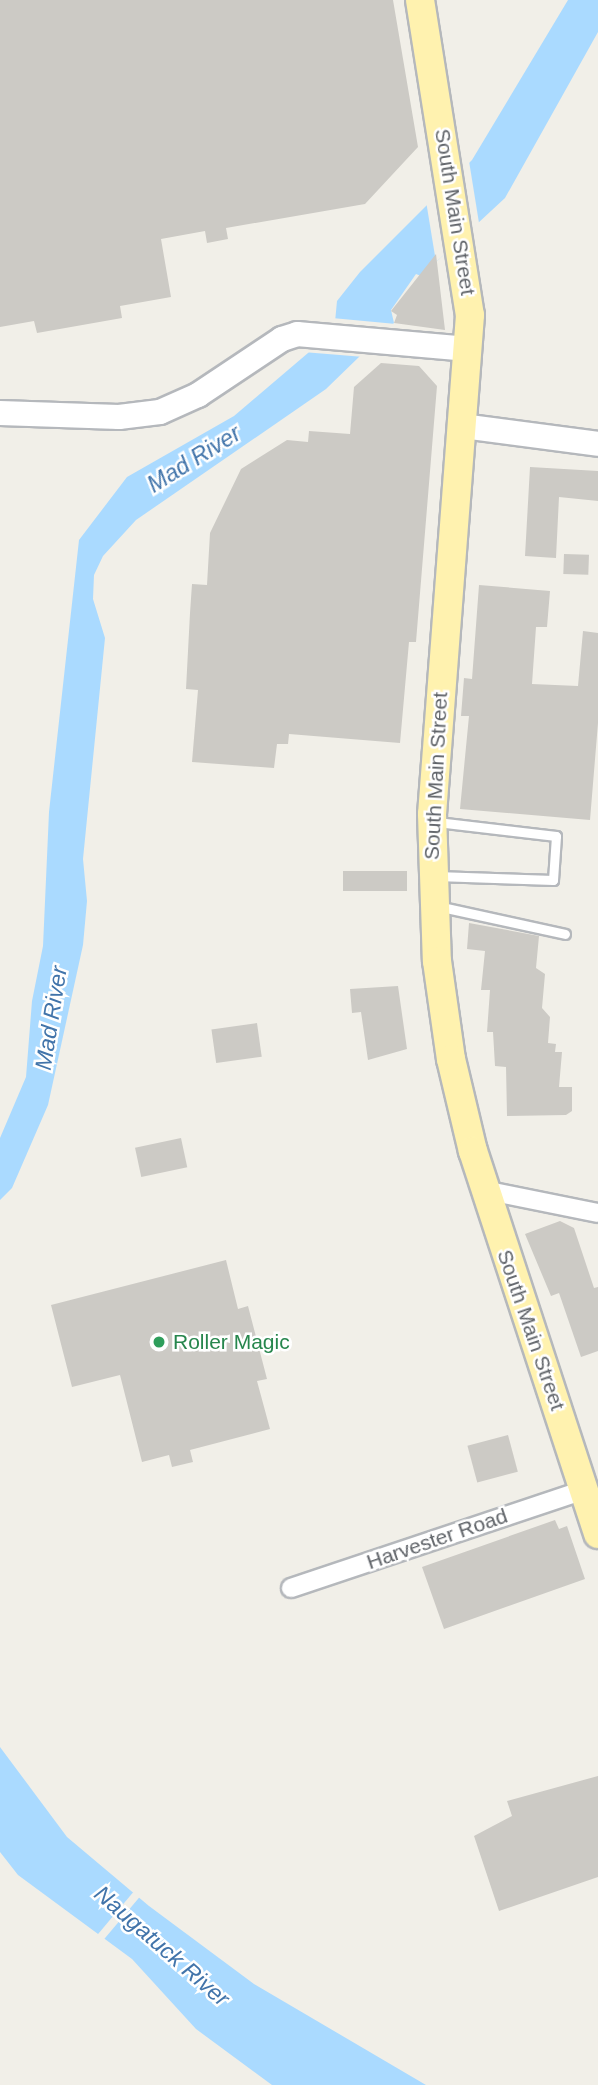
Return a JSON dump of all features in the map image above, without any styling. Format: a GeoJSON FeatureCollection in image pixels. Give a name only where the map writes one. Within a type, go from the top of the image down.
{"type":"FeatureCollection","features":[{"type":"Feature","properties":{"kind":"main road","name":"South Main Street"},"geometry":{"type":"LineString","coordinates":[[420,0],[461,239],[470,315],[432,822],[432,905],[451,1059],[484,1190],[598,1534]]}},
{"type":"Feature","properties":{"kind":"main road"},"geometry":{"type":"LineString","coordinates":[[0,413],[119,416],[160,412],[198,395],[282,339],[316,335],[468,349]]}},
{"type":"Feature","properties":{"kind":"main road"},"geometry":{"type":"LineString","coordinates":[[462,426],[598,444]]}},
{"type":"Feature","properties":{"kind":"street"},"geometry":{"type":"LineString","coordinates":[[484,1190],[598,1213]]}},
{"type":"Feature","properties":{"kind":"street","name":"Harvester Road"},"geometry":{"type":"LineString","coordinates":[[291,1588],[584,1490]]}},
{"type":"Feature","properties":{"kind":"lane"},"geometry":{"type":"LineString","coordinates":[[431,876],[554,880],[556,836],[432,822]]}},
{"type":"Feature","properties":{"kind":"lane"},"geometry":{"type":"LineString","coordinates":[[432,905],[505,917],[565,934]]}},
{"type":"Feature","properties":{"kind":"water","name":"Mad River"},"geometry":{"type":"Polygon","coordinates":[[[568,0],[598,0],[598,32],[505,198],[421,276],[416,274],[391,310],[394,323],[326,389],[136,520],[103,556],[94,575],[93,599],[105,638],[83,859],[87,901],[83,945],[48,1105],[12,1188],[0,1200],[0,1138],[26,1077],[32,1001],[43,946],[49,812],[79,540],[127,477],[234,416],[308,353],[335,322],[337,301],[360,272],[472,160],[568,0]]]}},
{"type":"Feature","properties":{"kind":"water","name":"Naugatuck River"},"geometry":{"type":"Polygon","coordinates":[[[0,1747],[67,1837],[149,1906],[254,1984],[426,2085],[272,2085],[196,2029],[132,1959],[18,1875],[0,1852],[0,1747]]]}},
{"type":"Feature","properties":{"kind":"pier"},"geometry":{"type":"Polygon","coordinates":[[[469,161],[479,223],[436,262],[426,201],[469,161]]]}},
{"type":"Feature","properties":{"kind":"pier"},"geometry":{"type":"Polygon","coordinates":[[[332,318],[396,324],[364,357],[303,352],[332,318]]]}},
{"type":"Feature","properties":{"kind":"pier"},"geometry":{"type":"Polygon","coordinates":[[[135,1890],[141,1895],[102,1942],[96,1937],[135,1890]]]}},
{"type":"Feature","properties":{"kind":"building"},"geometry":{"type":"Polygon","coordinates":[[[0,0],[393,0],[418,147],[365,204],[226,228],[228,239],[207,243],[205,231],[161,239],[171,297],[120,306],[122,318],[37,333],[34,321],[0,327],[0,0]]]}},
{"type":"Feature","properties":{"kind":"building"},"geometry":{"type":"Polygon","coordinates":[[[436,254],[445,330],[394,323],[397,315],[391,311],[436,254]]]}},
{"type":"Feature","properties":{"kind":"building"},"geometry":{"type":"Polygon","coordinates":[[[381,363],[419,366],[437,386],[416,642],[409,642],[400,743],[289,734],[288,744],[277,744],[274,768],[192,762],[198,690],[186,689],[192,584],[207,585],[210,533],[241,469],[287,440],[308,442],[309,431],[350,434],[354,387],[381,363]]]}},
{"type":"Feature","properties":{"kind":"building"},"geometry":{"type":"Polygon","coordinates":[[[530,467],[598,471],[598,501],[559,497],[556,558],[525,556],[530,467]]]}},
{"type":"Feature","properties":{"kind":"building"},"geometry":{"type":"Polygon","coordinates":[[[564,554],[589,555],[588,575],[563,574],[564,554]]]}},
{"type":"Feature","properties":{"kind":"building"},"geometry":{"type":"Polygon","coordinates":[[[479,585],[550,591],[547,627],[536,627],[532,684],[578,686],[583,631],[598,633],[598,723],[590,820],[460,809],[469,716],[461,716],[464,678],[472,679],[479,585]]]}},
{"type":"Feature","properties":{"kind":"building"},"geometry":{"type":"Polygon","coordinates":[[[343,871],[407,871],[407,891],[343,891],[343,871]]]}},
{"type":"Feature","properties":{"kind":"building"},"geometry":{"type":"Polygon","coordinates":[[[469,923],[539,936],[536,968],[545,974],[542,1008],[550,1017],[548,1043],[556,1044],[555,1052],[562,1052],[559,1087],[572,1087],[572,1111],[566,1115],[507,1116],[506,1067],[495,1066],[493,1032],[487,1032],[490,990],[481,990],[485,951],[467,949],[469,923]]]}},
{"type":"Feature","properties":{"kind":"building"},"geometry":{"type":"Polygon","coordinates":[[[398,986],[407,1049],[368,1060],[361,1012],[352,1013],[350,989],[398,986]]]}},
{"type":"Feature","properties":{"kind":"building"},"geometry":{"type":"Polygon","coordinates":[[[257,1023],[262,1057],[216,1063],[211,1029],[257,1023]]]}},
{"type":"Feature","properties":{"kind":"building"},"geometry":{"type":"Polygon","coordinates":[[[181,1138],[187,1167],[141,1177],[135,1148],[181,1138]]]}},
{"type":"Feature","properties":{"kind":"building"},"geometry":{"type":"Polygon","coordinates":[[[560,1221],[574,1228],[594,1288],[598,1287],[598,1351],[581,1357],[559,1293],[551,1296],[525,1234],[560,1221]]]}},
{"type":"Feature","properties":{"kind":"building","name":"Roller Magic"},"geometry":{"type":"Polygon","coordinates":[[[226,1260],[238,1309],[248,1306],[267,1379],[257,1381],[270,1429],[190,1450],[193,1462],[172,1467],[169,1455],[142,1462],[120,1375],[72,1387],[51,1305],[226,1260]]]}},
{"type":"Feature","properties":{"kind":"building"},"geometry":{"type":"Polygon","coordinates":[[[508,1435],[518,1472],[477,1483],[467,1446],[508,1435]]]}},
{"type":"Feature","properties":{"kind":"building"},"geometry":{"type":"Polygon","coordinates":[[[555,1520],[559,1529],[567,1526],[585,1579],[444,1629],[422,1567],[555,1520]]]}},
{"type":"Feature","properties":{"kind":"building"},"geometry":{"type":"Polygon","coordinates":[[[598,1776],[598,1877],[499,1911],[474,1836],[512,1816],[507,1801],[598,1776]]]}},
{"type":"Feature","properties":{"kind":"place","name":"Roller Magic"},"geometry":{"type":"Point","coordinates":[159,1342]}}]}
